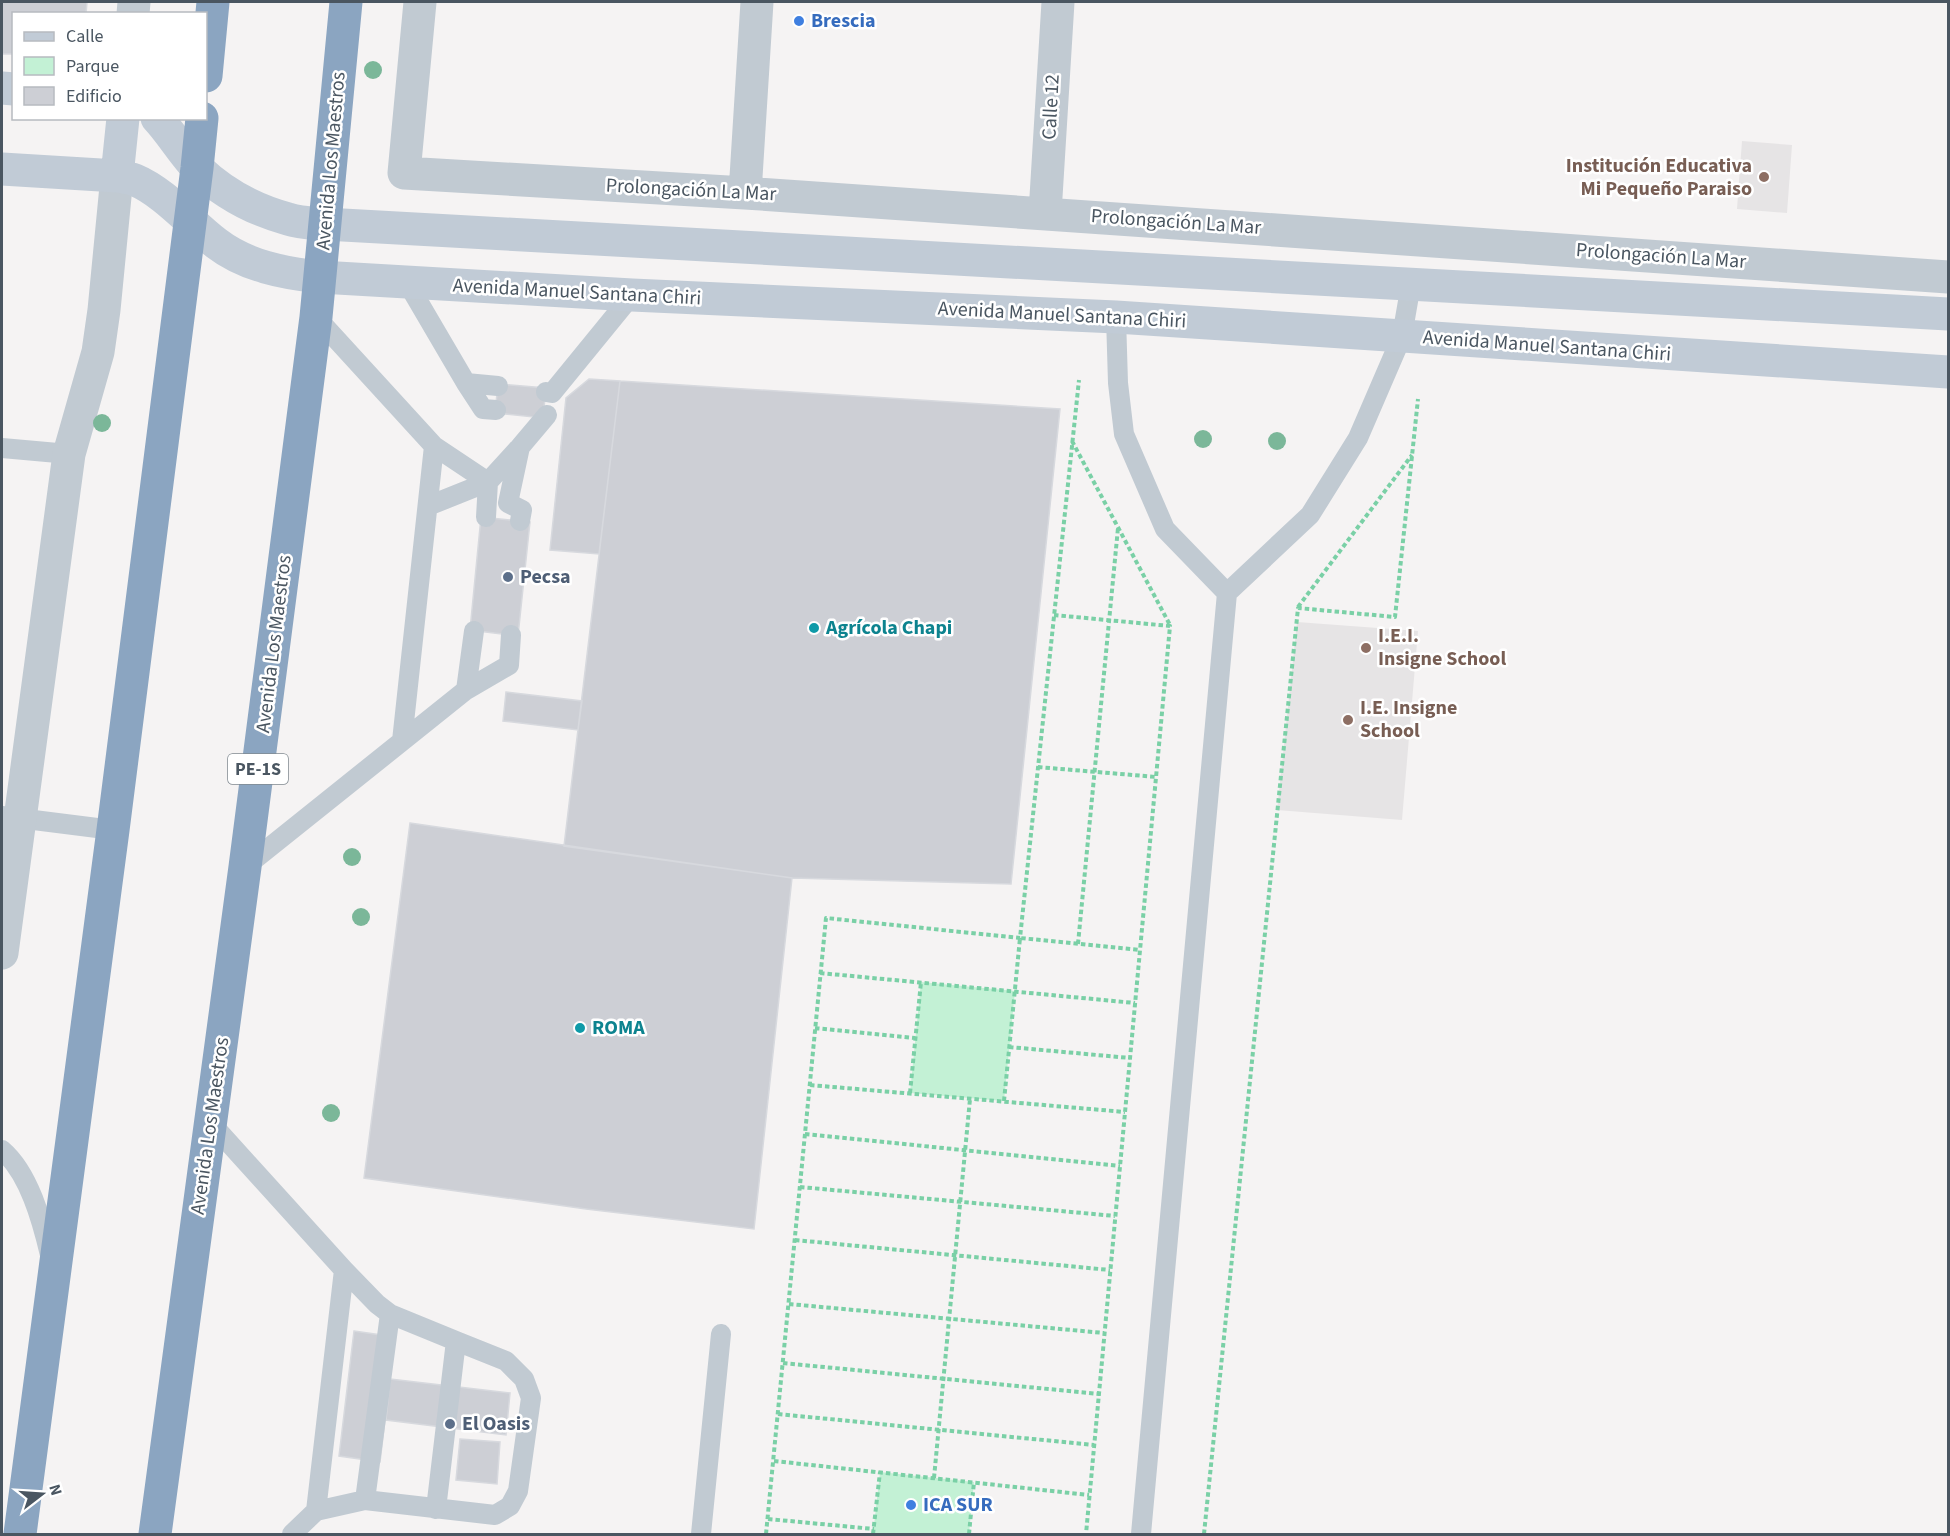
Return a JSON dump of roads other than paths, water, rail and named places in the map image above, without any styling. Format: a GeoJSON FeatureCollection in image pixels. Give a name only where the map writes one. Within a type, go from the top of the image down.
{"type":"FeatureCollection","features":[{"type":"Feature","properties":{"kind":"highway"},"geometry":{"type":"LineString","coordinates":[[207,48],[213,2]]}},
{"type":"Feature","properties":{"kind":"highway","name":"Avenida Los Maestros"},"geometry":{"type":"LineString","coordinates":[[155,1534],[316,317],[346,2]]}},
{"type":"Feature","properties":{"kind":"highway"},"geometry":{"type":"LineString","coordinates":[[20,1534],[113,830],[202,120]]}},
{"type":"Feature","properties":{"kind":"street","name":"Prolongación La Mar"},"geometry":{"type":"LineString","coordinates":[[420,2],[404,173],[1045,213],[1948,277]]}},
{"type":"Feature","properties":{"kind":"street"},"geometry":{"type":"LineString","coordinates":[[746,193],[757,2]]}},
{"type":"Feature","properties":{"kind":"street","name":"Calle 12"},"geometry":{"type":"LineString","coordinates":[[1045,213],[1058,2]]}},
{"type":"Feature","properties":{"kind":"street"},"geometry":{"type":"LineString","coordinates":[[2,953],[10,818],[69,454],[98,352],[123,120]]}},
{"type":"Feature","properties":{"kind":"street"},"geometry":{"type":"LineString","coordinates":[[159,120],[197,168],[225,191],[256,208],[289,220],[325,224],[1948,314]]}},
{"type":"Feature","properties":{"kind":"street","name":"Avenida Manuel Santana Chiri"},"geometry":{"type":"LineString","coordinates":[[2,170],[117,176],[136,181],[170,203],[218,244],[250,262],[284,273],[320,277],[408,284],[1116,317],[1948,372]]}},
{"type":"Feature","properties":{"kind":"lane"},"geometry":{"type":"LineString","coordinates":[[408,284],[483,409],[496,410]]}},
{"type":"Feature","properties":{"kind":"lane"},"geometry":{"type":"LineString","coordinates":[[1141,1534],[1227,593],[1310,515],[1358,438],[1402,336],[1412,284]]}},
{"type":"Feature","properties":{"kind":"lane"},"geometry":{"type":"LineString","coordinates":[[428,506],[488,482],[546,415],[549,392],[632,295]]}},
{"type":"Feature","properties":{"kind":"lane"},"geometry":{"type":"LineString","coordinates":[[316,317],[434,446],[488,482],[508,503],[522,510],[520,521]]}},
{"type":"Feature","properties":{"kind":"lane"},"geometry":{"type":"LineString","coordinates":[[1116,317],[1118,383],[1124,434],[1165,529],[1227,593]]}},
{"type":"Feature","properties":{"kind":"lane"},"geometry":{"type":"LineString","coordinates":[[466,384],[498,386]]}},
{"type":"Feature","properties":{"kind":"lane"},"geometry":{"type":"LineString","coordinates":[[402,741],[434,446]]}},
{"type":"Feature","properties":{"kind":"lane"},"geometry":{"type":"LineString","coordinates":[[508,503],[520,447]]}},
{"type":"Feature","properties":{"kind":"lane"},"geometry":{"type":"LineString","coordinates":[[2,448],[69,454]]}},
{"type":"Feature","properties":{"kind":"lane"},"geometry":{"type":"LineString","coordinates":[[486,517],[488,482]]}},
{"type":"Feature","properties":{"kind":"lane"},"geometry":{"type":"LineString","coordinates":[[466,690],[474,631]]}},
{"type":"Feature","properties":{"kind":"lane"},"geometry":{"type":"LineString","coordinates":[[245,867],[466,690],[509,665],[511,635]]}},
{"type":"Feature","properties":{"kind":"lane"},"geometry":{"type":"LineString","coordinates":[[10,818],[113,830]]}},
{"type":"Feature","properties":{"kind":"lane"},"geometry":{"type":"LineString","coordinates":[[210,1122],[377,1304],[390,1314],[506,1361],[524,1379],[531,1398],[518,1491],[510,1506],[495,1515],[365,1500],[315,1511],[292,1534]]}},
{"type":"Feature","properties":{"kind":"lane"},"geometry":{"type":"LineString","coordinates":[[2,1150],[17,1168],[30,1192],[55,1276]]}},
{"type":"Feature","properties":{"kind":"lane"},"geometry":{"type":"LineString","coordinates":[[315,1511],[344,1270]]}},
{"type":"Feature","properties":{"kind":"lane"},"geometry":{"type":"LineString","coordinates":[[365,1500],[390,1314]]}},
{"type":"Feature","properties":{"kind":"lane"},"geometry":{"type":"LineString","coordinates":[[700,1534],[721,1334]]}},
{"type":"Feature","properties":{"kind":"lane"},"geometry":{"type":"LineString","coordinates":[[436,1509],[456,1341]]}},
{"type":"Feature","properties":{"kind":"place","name":"Brescia"},"geometry":{"type":"Point","coordinates":[799,21]}},
{"type":"Feature","properties":{"kind":"place","name":"Institución Educativa Mi Pequeño Paraiso"},"geometry":{"type":"Point","coordinates":[1764,177]}},
{"type":"Feature","properties":{"kind":"place","name":"Pecsa"},"geometry":{"type":"Point","coordinates":[508,577]}},
{"type":"Feature","properties":{"kind":"place","name":"Agrícola Chapi"},"geometry":{"type":"Point","coordinates":[814,628]}},
{"type":"Feature","properties":{"kind":"place","name":"I.E.I. Insigne School"},"geometry":{"type":"Point","coordinates":[1366,648]}},
{"type":"Feature","properties":{"kind":"place","name":"I.E. Insigne School"},"geometry":{"type":"Point","coordinates":[1348,720]}},
{"type":"Feature","properties":{"kind":"place","name":"ROMA"},"geometry":{"type":"Point","coordinates":[580,1028]}},
{"type":"Feature","properties":{"kind":"place","name":"El Oasis"},"geometry":{"type":"Point","coordinates":[450,1424]}},
{"type":"Feature","properties":{"kind":"place","name":"ICA SUR"},"geometry":{"type":"Point","coordinates":[911,1505]}}]}
